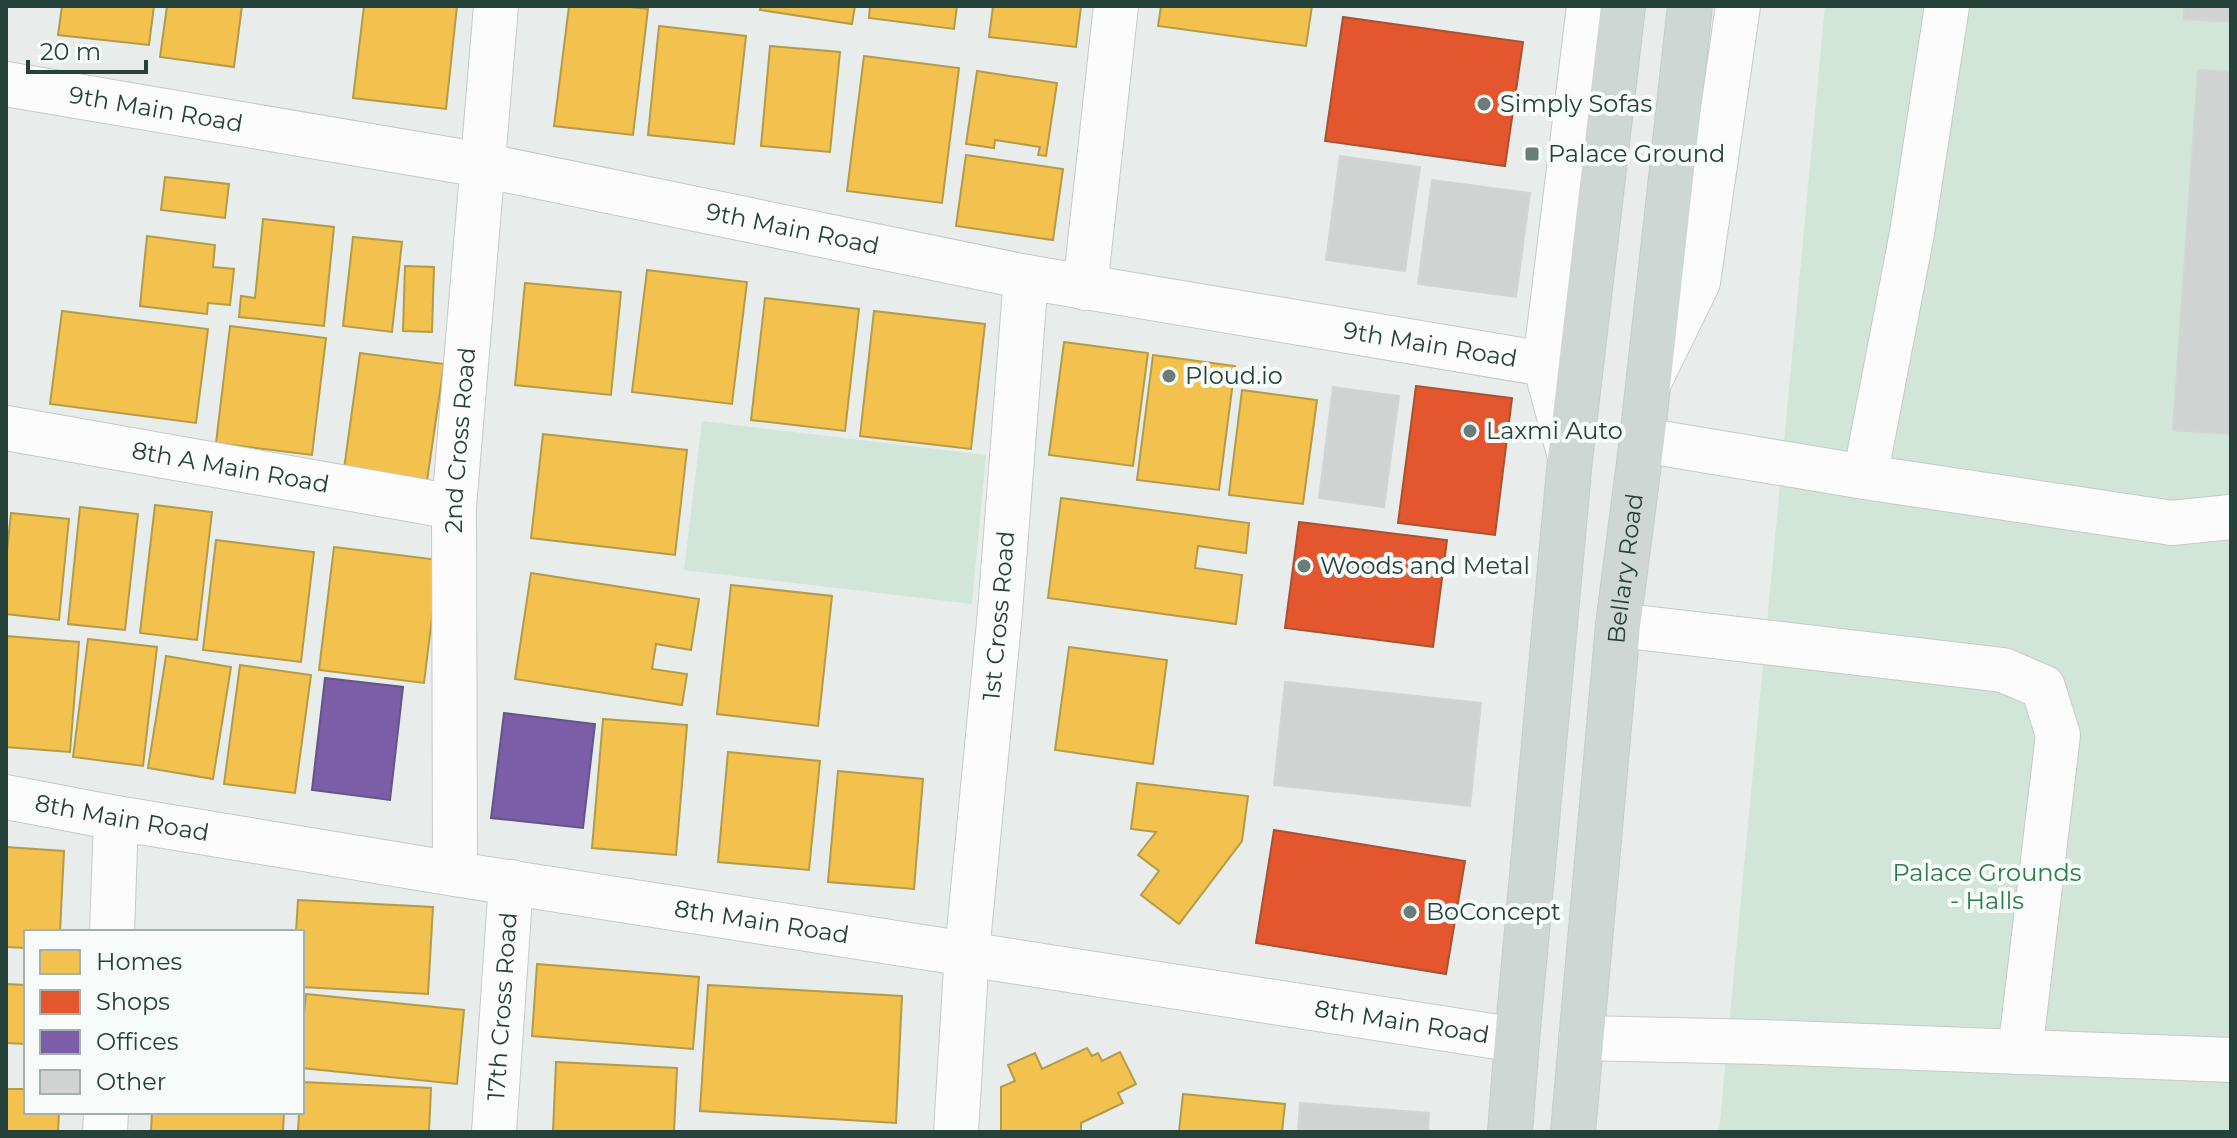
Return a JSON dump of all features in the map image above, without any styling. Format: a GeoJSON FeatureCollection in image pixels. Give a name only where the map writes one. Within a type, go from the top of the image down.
{"type":"FeatureCollection","features":[{"type":"Feature","properties":{"kind":"main road"},"geometry":{"type":"LineString","coordinates":[[1510,1132],[1570,459],[1563,367],[1623,6]]}},
{"type":"Feature","properties":{"kind":"main road","name":"Bellary Road"},"geometry":{"type":"LineString","coordinates":[[1573,1132],[1618,625],[1642,440],[1690,6]]}},
{"type":"Feature","properties":{"kind":"street","name":"2nd Cross Road"},"geometry":{"type":"LineString","coordinates":[[455,874],[454,507],[496,6]]}},
{"type":"Feature","properties":{"kind":"street"},"geometry":{"type":"LineString","coordinates":[[1085,288],[1116,6]]}},
{"type":"Feature","properties":{"kind":"street"},"geometry":{"type":"LineString","coordinates":[[1563,367],[1589,6]]}},
{"type":"Feature","properties":{"kind":"street"},"geometry":{"type":"LineString","coordinates":[[1648,383],[1698,282],[1738,6]]}},
{"type":"Feature","properties":{"kind":"street"},"geometry":{"type":"LineString","coordinates":[[1865,477],[1912,233],[1947,6]]}},
{"type":"Feature","properties":{"kind":"street","name":"9th Main Road"},"geometry":{"type":"LineString","coordinates":[[6,84],[482,165],[1085,288],[1563,367]]}},
{"type":"Feature","properties":{"kind":"street","name":"1st Cross Road"},"geometry":{"type":"LineString","coordinates":[[956,1132],[967,952],[1000,612],[1026,277]]}},
{"type":"Feature","properties":{"kind":"street","name":"8th A Main Road"},"geometry":{"type":"LineString","coordinates":[[6,428],[454,507]]}},
{"type":"Feature","properties":{"kind":"street"},"geometry":{"type":"LineString","coordinates":[[1642,440],[2172,523],[2231,517]]}},
{"type":"Feature","properties":{"kind":"street"},"geometry":{"type":"LineString","coordinates":[[2172,523],[2231,549]]}},
{"type":"Feature","properties":{"kind":"street"},"geometry":{"type":"LineString","coordinates":[[1618,625],[2003,670],[2043,687],[2058,735],[2020,1052]]}},
{"type":"Feature","properties":{"kind":"street","name":"8th Main Road"},"geometry":{"type":"LineString","coordinates":[[6,797],[455,874],[1517,1040]]}},
{"type":"Feature","properties":{"kind":"street"},"geometry":{"type":"LineString","coordinates":[[112,930],[116,818]]}},
{"type":"Feature","properties":{"kind":"street","name":"17th Cross Road"},"geometry":{"type":"LineString","coordinates":[[494,1132],[511,882]]}},
{"type":"Feature","properties":{"kind":"street"},"geometry":{"type":"LineString","coordinates":[[1581,1038],[2231,1060]]}},
{"type":"Feature","properties":{"kind":"green space","name":"Palace Grounds - Halls"},"geometry":{"type":"Polygon","coordinates":[[[1825,6],[2231,6],[2231,1132],[1719,1132],[1825,6]]]}},
{"type":"Feature","properties":{"kind":"green space"},"geometry":{"type":"Polygon","coordinates":[[[702,421],[986,455],[972,604],[684,570],[702,421]]]}},
{"type":"Feature","properties":{"kind":"building: Homes"},"geometry":{"type":"Polygon","coordinates":[[[62,6],[154,6],[149,45],[58,35],[62,6]]]}},
{"type":"Feature","properties":{"kind":"building: Homes"},"geometry":{"type":"Polygon","coordinates":[[[167,6],[242,6],[234,67],[160,57],[167,6]]]}},
{"type":"Feature","properties":{"kind":"building: Homes"},"geometry":{"type":"Polygon","coordinates":[[[364,6],[457,6],[446,109],[353,98],[364,6]]]}},
{"type":"Feature","properties":{"kind":"building: Homes"},"geometry":{"type":"Polygon","coordinates":[[[569,6],[648,9],[633,135],[554,126],[569,6]]]}},
{"type":"Feature","properties":{"kind":"building: Homes"},"geometry":{"type":"Polygon","coordinates":[[[761,6],[855,6],[852,24],[760,10],[761,6]]]}},
{"type":"Feature","properties":{"kind":"building: Homes"},"geometry":{"type":"Polygon","coordinates":[[[870,6],[957,6],[954,29],[869,18],[870,6]]]}},
{"type":"Feature","properties":{"kind":"building: Homes"},"geometry":{"type":"Polygon","coordinates":[[[993,6],[1081,6],[1076,47],[989,37],[993,6]]]}},
{"type":"Feature","properties":{"kind":"building: Homes"},"geometry":{"type":"Polygon","coordinates":[[[1161,6],[1312,6],[1306,46],[1158,26],[1161,6]]]}},
{"type":"Feature","properties":{"kind":"building: Homes"},"geometry":{"type":"Polygon","coordinates":[[[659,26],[746,36],[734,144],[648,135],[659,26]]]}},
{"type":"Feature","properties":{"kind":"building: Homes"},"geometry":{"type":"Polygon","coordinates":[[[770,46],[840,52],[830,152],[761,146],[770,46]]]}},
{"type":"Feature","properties":{"kind":"building: Homes"},"geometry":{"type":"Polygon","coordinates":[[[864,56],[959,68],[942,203],[847,191],[864,56]]]}},
{"type":"Feature","properties":{"kind":"building: Homes"},"geometry":{"type":"Polygon","coordinates":[[[977,71],[1057,83],[1046,156],[1038,155],[1040,147],[995,140],[994,148],[966,144],[977,71]]]}},
{"type":"Feature","properties":{"kind":"building: Homes"},"geometry":{"type":"Polygon","coordinates":[[[966,155],[1063,169],[1053,240],[956,226],[966,155]]]}},
{"type":"Feature","properties":{"kind":"building: Homes"},"geometry":{"type":"Polygon","coordinates":[[[165,177],[229,184],[225,218],[161,210],[165,177]]]}},
{"type":"Feature","properties":{"kind":"building: Homes"},"geometry":{"type":"Polygon","coordinates":[[[263,219],[334,227],[324,326],[239,317],[241,296],[255,298],[263,219]]]}},
{"type":"Feature","properties":{"kind":"building: Homes"},"geometry":{"type":"Polygon","coordinates":[[[147,236],[215,245],[213,267],[234,269],[230,305],[208,303],[207,314],[140,306],[147,236]]]}},
{"type":"Feature","properties":{"kind":"building: Homes"},"geometry":{"type":"Polygon","coordinates":[[[353,237],[402,242],[392,332],[343,326],[353,237]]]}},
{"type":"Feature","properties":{"kind":"building: Homes"},"geometry":{"type":"Polygon","coordinates":[[[405,266],[434,267],[432,332],[403,331],[405,266]]]}},
{"type":"Feature","properties":{"kind":"building: Homes"},"geometry":{"type":"Polygon","coordinates":[[[647,270],[747,282],[732,404],[632,392],[647,270]]]}},
{"type":"Feature","properties":{"kind":"building: Homes"},"geometry":{"type":"Polygon","coordinates":[[[525,283],[621,292],[611,395],[515,385],[525,283]]]}},
{"type":"Feature","properties":{"kind":"building: Homes"},"geometry":{"type":"Polygon","coordinates":[[[765,298],[859,309],[845,431],[751,420],[765,298]]]}},
{"type":"Feature","properties":{"kind":"building: Homes"},"geometry":{"type":"Polygon","coordinates":[[[62,311],[208,329],[196,423],[50,404],[62,311]]]}},
{"type":"Feature","properties":{"kind":"building: Homes"},"geometry":{"type":"Polygon","coordinates":[[[874,311],[985,324],[971,449],[860,436],[874,311]]]}},
{"type":"Feature","properties":{"kind":"building: Homes"},"geometry":{"type":"Polygon","coordinates":[[[230,326],[326,338],[312,455],[216,443],[230,326]]]}},
{"type":"Feature","properties":{"kind":"building: Homes"},"geometry":{"type":"Polygon","coordinates":[[[1064,342],[1148,353],[1133,466],[1049,455],[1064,342]]]}},
{"type":"Feature","properties":{"kind":"building: Homes"},"geometry":{"type":"Polygon","coordinates":[[[360,353],[444,364],[427,481],[344,469],[360,353]]]}},
{"type":"Feature","properties":{"kind":"building: Homes"},"geometry":{"type":"Polygon","coordinates":[[[1153,355],[1235,366],[1219,490],[1137,480],[1153,355]]]}},
{"type":"Feature","properties":{"kind":"building: Homes"},"geometry":{"type":"Polygon","coordinates":[[[1242,390],[1317,400],[1303,504],[1229,495],[1242,390]]]}},
{"type":"Feature","properties":{"kind":"building: Homes"},"geometry":{"type":"Polygon","coordinates":[[[543,434],[687,450],[675,555],[531,538],[543,434]]]}},
{"type":"Feature","properties":{"kind":"building: Homes"},"geometry":{"type":"Polygon","coordinates":[[[1061,498],[1249,523],[1246,553],[1198,546],[1195,568],[1242,575],[1236,624],[1048,598],[1061,498]]]}},
{"type":"Feature","properties":{"kind":"building: Homes"},"geometry":{"type":"Polygon","coordinates":[[[155,505],[212,512],[197,640],[140,633],[155,505]]]}},
{"type":"Feature","properties":{"kind":"building: Homes"},"geometry":{"type":"Polygon","coordinates":[[[80,507],[138,514],[125,630],[68,624],[80,507]]]}},
{"type":"Feature","properties":{"kind":"building: Homes"},"geometry":{"type":"Polygon","coordinates":[[[11,513],[69,519],[59,620],[6,614],[6,561],[11,513]]]}},
{"type":"Feature","properties":{"kind":"building: Homes"},"geometry":{"type":"Polygon","coordinates":[[[216,540],[314,552],[301,662],[203,650],[216,540]]]}},
{"type":"Feature","properties":{"kind":"building: Homes"},"geometry":{"type":"Polygon","coordinates":[[[334,547],[439,560],[424,683],[319,670],[334,547]]]}},
{"type":"Feature","properties":{"kind":"building: Homes"},"geometry":{"type":"Polygon","coordinates":[[[531,573],[699,599],[691,650],[656,644],[652,669],[687,674],[682,705],[515,679],[531,573]]]}},
{"type":"Feature","properties":{"kind":"building: Homes"},"geometry":{"type":"Polygon","coordinates":[[[731,585],[832,596],[818,726],[717,714],[731,585]]]}},
{"type":"Feature","properties":{"kind":"building: Homes"},"geometry":{"type":"Polygon","coordinates":[[[6,636],[79,642],[70,752],[6,747],[6,636]]]}},
{"type":"Feature","properties":{"kind":"building: Homes"},"geometry":{"type":"Polygon","coordinates":[[[88,639],[157,647],[143,766],[73,757],[88,639]]]}},
{"type":"Feature","properties":{"kind":"building: Homes"},"geometry":{"type":"Polygon","coordinates":[[[1069,647],[1167,660],[1153,764],[1055,750],[1069,647]]]}},
{"type":"Feature","properties":{"kind":"building: Homes"},"geometry":{"type":"Polygon","coordinates":[[[166,656],[231,667],[213,779],[148,768],[166,656]]]}},
{"type":"Feature","properties":{"kind":"building: Homes"},"geometry":{"type":"Polygon","coordinates":[[[240,665],[311,675],[295,793],[224,784],[240,665]]]}},
{"type":"Feature","properties":{"kind":"building: Homes"},"geometry":{"type":"Polygon","coordinates":[[[603,719],[687,725],[676,855],[592,848],[603,719]]]}},
{"type":"Feature","properties":{"kind":"building: Homes"},"geometry":{"type":"Polygon","coordinates":[[[728,752],[820,761],[809,870],[718,862],[728,752]]]}},
{"type":"Feature","properties":{"kind":"building: Homes"},"geometry":{"type":"Polygon","coordinates":[[[838,771],[923,779],[914,889],[828,882],[838,771]]]}},
{"type":"Feature","properties":{"kind":"building: Homes"},"geometry":{"type":"Polygon","coordinates":[[[1137,783],[1248,796],[1242,841],[1179,924],[1141,895],[1159,871],[1138,855],[1156,832],[1131,829],[1137,783]]]}},
{"type":"Feature","properties":{"kind":"building: Homes"},"geometry":{"type":"Polygon","coordinates":[[[6,847],[64,851],[60,930],[24,930],[24,948],[6,947],[6,847]]]}},
{"type":"Feature","properties":{"kind":"building: Homes"},"geometry":{"type":"Polygon","coordinates":[[[298,900],[433,907],[428,994],[304,987],[304,930],[296,930],[298,900]]]}},
{"type":"Feature","properties":{"kind":"building: Homes"},"geometry":{"type":"Polygon","coordinates":[[[537,964],[699,977],[693,1049],[532,1036],[537,964]]]}},
{"type":"Feature","properties":{"kind":"building: Homes"},"geometry":{"type":"Polygon","coordinates":[[[6,984],[24,985],[24,1044],[6,1043],[6,984]]]}},
{"type":"Feature","properties":{"kind":"building: Homes"},"geometry":{"type":"Polygon","coordinates":[[[708,985],[902,996],[896,1123],[700,1111],[708,985]]]}},
{"type":"Feature","properties":{"kind":"building: Homes"},"geometry":{"type":"Polygon","coordinates":[[[306,994],[464,1010],[457,1084],[304,1068],[306,994]]]}},
{"type":"Feature","properties":{"kind":"building: Homes"},"geometry":{"type":"Polygon","coordinates":[[[1087,1048],[1092,1056],[1098,1053],[1102,1061],[1120,1052],[1136,1084],[1118,1093],[1123,1103],[1081,1123],[1081,1132],[1001,1132],[1001,1087],[1015,1081],[1008,1065],[1035,1053],[1042,1069],[1087,1048]]]}},
{"type":"Feature","properties":{"kind":"building: Homes"},"geometry":{"type":"Polygon","coordinates":[[[556,1062],[677,1068],[674,1132],[553,1132],[556,1062]]]}},
{"type":"Feature","properties":{"kind":"building: Homes"},"geometry":{"type":"Polygon","coordinates":[[[304,1082],[431,1088],[429,1132],[298,1132],[299,1114],[304,1114],[304,1082]]]}},
{"type":"Feature","properties":{"kind":"building: Homes"},"geometry":{"type":"Polygon","coordinates":[[[6,1089],[24,1089],[24,1114],[59,1114],[58,1132],[6,1132],[6,1089]]]}},
{"type":"Feature","properties":{"kind":"building: Homes"},"geometry":{"type":"Polygon","coordinates":[[[1183,1094],[1285,1104],[1282,1132],[1179,1132],[1183,1094]]]}},
{"type":"Feature","properties":{"kind":"building: Homes"},"geometry":{"type":"Polygon","coordinates":[[[152,1114],[284,1114],[283,1132],[151,1132],[152,1114]]]}},
{"type":"Feature","properties":{"kind":"building: Shops"},"geometry":{"type":"Polygon","coordinates":[[[1343,17],[1523,42],[1505,166],[1325,141],[1343,17]]]}},
{"type":"Feature","properties":{"kind":"building: Shops"},"geometry":{"type":"Polygon","coordinates":[[[1416,386],[1512,398],[1495,535],[1398,523],[1416,386]]]}},
{"type":"Feature","properties":{"kind":"building: Shops"},"geometry":{"type":"Polygon","coordinates":[[[1299,522],[1447,540],[1433,647],[1285,628],[1299,522]]]}},
{"type":"Feature","properties":{"kind":"building: Shops"},"geometry":{"type":"Polygon","coordinates":[[[1274,830],[1465,861],[1446,974],[1256,943],[1274,830]]]}},
{"type":"Feature","properties":{"kind":"building: Offices"},"geometry":{"type":"Polygon","coordinates":[[[325,678],[403,687],[390,800],[312,790],[325,678]]]}},
{"type":"Feature","properties":{"kind":"building: Offices"},"geometry":{"type":"Polygon","coordinates":[[[504,713],[595,724],[583,828],[491,818],[504,713]]]}},
{"type":"Feature","properties":{"kind":"building: Other"},"geometry":{"type":"Polygon","coordinates":[[[2184,6],[2231,6],[2231,22],[2184,19],[2184,6]]]}},
{"type":"Feature","properties":{"kind":"building: Other"},"geometry":{"type":"Polygon","coordinates":[[[2198,70],[2231,72],[2231,434],[2173,430],[2198,70]]]}},
{"type":"Feature","properties":{"kind":"building: Other"},"geometry":{"type":"Polygon","coordinates":[[[1340,156],[1420,167],[1405,271],[1326,260],[1340,156]]]}},
{"type":"Feature","properties":{"kind":"building: Other"},"geometry":{"type":"Polygon","coordinates":[[[1432,180],[1530,193],[1516,297],[1418,284],[1432,180]]]}},
{"type":"Feature","properties":{"kind":"building: Other"},"geometry":{"type":"Polygon","coordinates":[[[1333,387],[1399,396],[1384,507],[1319,498],[1333,387]]]}},
{"type":"Feature","properties":{"kind":"building: Other"},"geometry":{"type":"Polygon","coordinates":[[[1285,682],[1481,703],[1470,806],[1274,785],[1285,682]]]}},
{"type":"Feature","properties":{"kind":"building: Other"},"geometry":{"type":"Polygon","coordinates":[[[1300,1103],[1429,1113],[1428,1132],[1298,1132],[1300,1103]]]}},
{"type":"Feature","properties":{"kind":"place","name":"Simply Sofas"},"geometry":{"type":"Point","coordinates":[1484,104]}},
{"type":"Feature","properties":{"kind":"place","name":"Palace Ground"},"geometry":{"type":"Point","coordinates":[1532,154]}},
{"type":"Feature","properties":{"kind":"place","name":"Ploud.io"},"geometry":{"type":"Point","coordinates":[1169,376]}},
{"type":"Feature","properties":{"kind":"place","name":"Laxmi Auto"},"geometry":{"type":"Point","coordinates":[1470,431]}},
{"type":"Feature","properties":{"kind":"place","name":"Woods and Metal"},"geometry":{"type":"Point","coordinates":[1304,566]}},
{"type":"Feature","properties":{"kind":"place","name":"BoConcept"},"geometry":{"type":"Point","coordinates":[1410,912]}}]}
